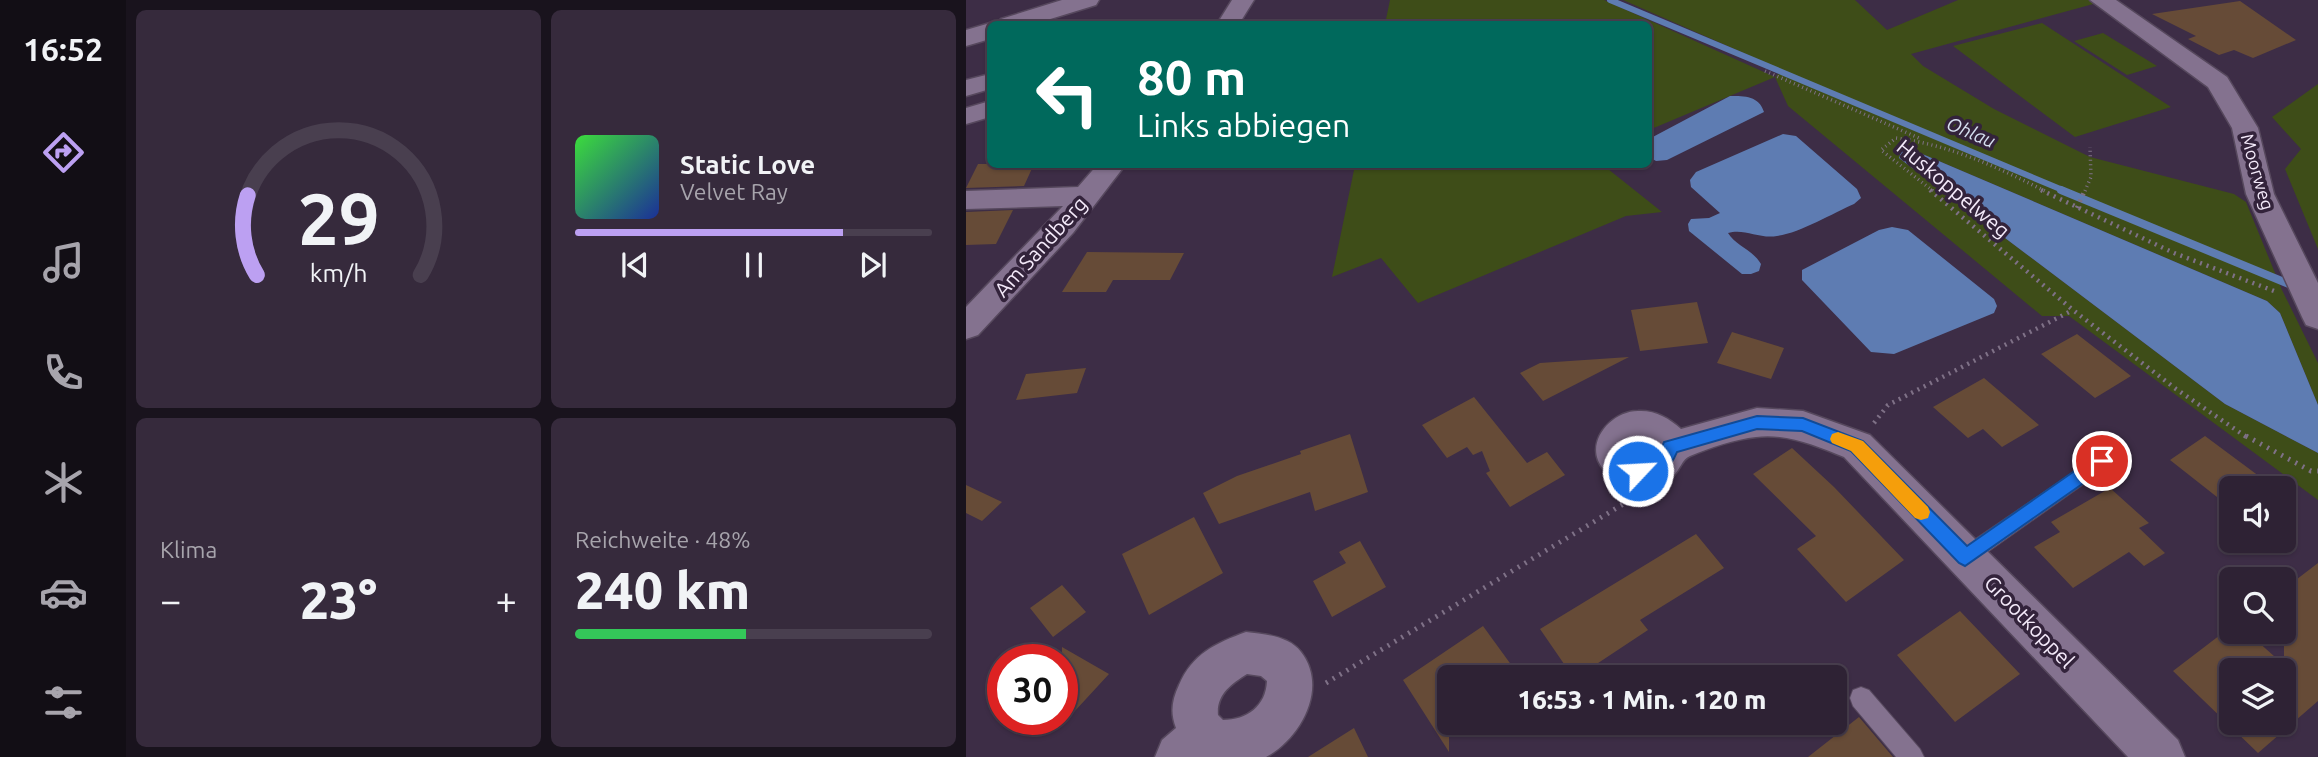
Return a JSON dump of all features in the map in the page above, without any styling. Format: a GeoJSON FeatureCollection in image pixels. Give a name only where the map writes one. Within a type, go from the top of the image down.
{"type":"FeatureCollection","features":[{"type":"Feature","properties":{"kind":"main road"},"geometry":{"type":"LineString","coordinates":[[1020,21],[1087,0]]}},
{"type":"Feature","properties":{"kind":"main road"},"geometry":{"type":"LineString","coordinates":[[966,38],[987,32]]}},
{"type":"Feature","properties":{"kind":"street"},"geometry":{"type":"LineString","coordinates":[[1230,21],[1242,0]]}},
{"type":"Feature","properties":{"kind":"street","name":"Moorweg"},"geometry":{"type":"LineString","coordinates":[[2101,0],[2218,82],[2245,128],[2260,194],[2310,301]]}},
{"type":"Feature","properties":{"kind":"street"},"geometry":{"type":"LineString","coordinates":[[966,88],[987,82]]}},
{"type":"Feature","properties":{"kind":"street","name":"Am Sandberg"},"geometry":{"type":"LineString","coordinates":[[966,327],[1110,168]]}},
{"type":"Feature","properties":{"kind":"street"},"geometry":{"type":"LineString","coordinates":[[966,200],[1088,195]]}},
{"type":"Feature","properties":{"kind":"street","name":"Grootkoppel"},"geometry":{"type":"LineString","coordinates":[[1638,471],[1616,458],[1614,444],[1622,432],[1637,425],[1655,428],[1668,439],[1670,447],[1757,422],[1803,425],[1857,446],[2161,757]]}},
{"type":"Feature","properties":{"kind":"street"},"geometry":{"type":"LineString","coordinates":[[1246,653],[1261,653],[1274,657],[1285,665],[1290,677],[1291,692],[1286,707],[1263,734],[1246,742],[1229,745],[1214,743],[1191,746],[1197,695],[1205,680],[1231,659],[1246,653]]}},
{"type":"Feature","properties":{"kind":"lane"},"geometry":{"type":"LineString","coordinates":[[1965,558],[2102,461]]}},
{"type":"Feature","properties":{"kind":"lane"},"geometry":{"type":"LineString","coordinates":[[1861,698],[1912,757]]}},
{"type":"Feature","properties":{"kind":"path"},"geometry":{"type":"LineString","coordinates":[[1765,71],[1923,139]]}},
{"type":"Feature","properties":{"kind":"path","name":"Huskoppelweg"},"geometry":{"type":"LineString","coordinates":[[2310,301],[2239,279],[2077,208],[1992,167],[1923,139],[1896,138],[1881,150],[2073,310],[2176,389],[2248,438],[2311,471],[2318,471]]}},
{"type":"Feature","properties":{"kind":"path"},"geometry":{"type":"LineString","coordinates":[[2077,208],[2091,177],[2090,147]]}},
{"type":"Feature","properties":{"kind":"path"},"geometry":{"type":"LineString","coordinates":[[1857,446],[1888,405],[2073,310]]}},
{"type":"Feature","properties":{"kind":"path"},"geometry":{"type":"LineString","coordinates":[[1291,692],[1326,683],[1633,498],[1638,471]]}},
{"type":"Feature","properties":{"kind":"green space"},"geometry":{"type":"Polygon","coordinates":[[[1390,0],[1604,0],[1651,21],[1386,21],[1390,0]]]}},
{"type":"Feature","properties":{"kind":"green space"},"geometry":{"type":"Polygon","coordinates":[[[1623,0],[1855,0],[1887,30],[1958,0],[2092,0],[2097,3],[1911,54],[1923,66],[1994,109],[2090,157],[2234,194],[2246,202],[2282,290],[2318,363],[2318,405],[2280,313],[2267,301],[1920,153],[1902,149],[1899,158],[2225,404],[2318,453],[2318,500],[2296,484],[2296,476],[2286,476],[2069,316],[2042,316],[1788,106],[1775,77],[1782,70],[1623,0]]]}},
{"type":"Feature","properties":{"kind":"green space"},"geometry":{"type":"Polygon","coordinates":[[[1652,22],[1775,77],[1652,129],[1652,22]]]}},
{"type":"Feature","properties":{"kind":"green space"},"geometry":{"type":"Polygon","coordinates":[[[2042,23],[2171,107],[2075,137],[1953,46],[2042,23]]]}},
{"type":"Feature","properties":{"kind":"green space"},"geometry":{"type":"Polygon","coordinates":[[[2103,33],[2157,66],[2127,75],[2074,41],[2103,33]]]}},
{"type":"Feature","properties":{"kind":"green space"},"geometry":{"type":"Polygon","coordinates":[[[2318,84],[2318,249],[2285,169],[2301,149],[2272,117],[2318,84]]]}},
{"type":"Feature","properties":{"kind":"green space"},"geometry":{"type":"Polygon","coordinates":[[[1354,168],[1607,168],[1662,212],[1626,216],[1418,303],[1381,258],[1332,277],[1354,168]]]}},
{"type":"Feature","properties":{"kind":"water"},"geometry":{"type":"Polygon","coordinates":[[[1730,96],[1755,100],[1764,112],[1667,160],[1652,159],[1652,137],[1730,96]]]}},
{"type":"Feature","properties":{"kind":"water"},"geometry":{"type":"Polygon","coordinates":[[[1783,134],[1796,136],[1857,189],[1861,198],[1854,204],[1786,234],[1770,237],[1740,232],[1728,233],[1761,264],[1759,271],[1742,274],[1689,231],[1688,224],[1691,219],[1709,218],[1720,213],[1691,187],[1690,180],[1696,172],[1783,134]]]}},
{"type":"Feature","properties":{"kind":"water"},"geometry":{"type":"Polygon","coordinates":[[[1902,149],[1920,153],[2267,301],[2280,313],[2318,405],[2318,453],[2225,404],[1899,158],[1902,149]]]}},
{"type":"Feature","properties":{"kind":"water"},"geometry":{"type":"Polygon","coordinates":[[[1892,227],[1908,230],[1994,299],[1997,306],[1994,313],[1894,354],[1871,352],[1802,280],[1802,270],[1879,230],[1892,227]]]}},
{"type":"Feature","properties":{"kind":"building"},"geometry":{"type":"Polygon","coordinates":[[[2240,1],[2296,40],[2253,58],[2234,50],[2219,55],[2188,39],[2196,36],[2152,14],[2240,1]]]}},
{"type":"Feature","properties":{"kind":"building"},"geometry":{"type":"Polygon","coordinates":[[[978,164],[987,164],[987,168],[1032,168],[1024,186],[966,188],[978,164]]]}},
{"type":"Feature","properties":{"kind":"building"},"geometry":{"type":"Polygon","coordinates":[[[1013,210],[996,244],[966,245],[966,212],[1013,210]]]}},
{"type":"Feature","properties":{"kind":"building"},"geometry":{"type":"Polygon","coordinates":[[[1087,252],[1184,253],[1170,280],[1113,280],[1106,292],[1062,292],[1087,252]]]}},
{"type":"Feature","properties":{"kind":"building"},"geometry":{"type":"Polygon","coordinates":[[[1697,302],[1708,343],[1640,351],[1631,310],[1697,302]]]}},
{"type":"Feature","properties":{"kind":"building"},"geometry":{"type":"Polygon","coordinates":[[[1732,332],[1784,348],[1771,379],[1717,363],[1732,332]]]}},
{"type":"Feature","properties":{"kind":"building"},"geometry":{"type":"Polygon","coordinates":[[[2077,334],[2131,376],[2095,398],[2041,354],[2077,334]]]}},
{"type":"Feature","properties":{"kind":"building"},"geometry":{"type":"Polygon","coordinates":[[[1629,357],[1543,401],[1520,373],[1540,363],[1629,357]]]}},
{"type":"Feature","properties":{"kind":"building"},"geometry":{"type":"Polygon","coordinates":[[[1086,368],[1077,393],[1016,400],[1026,374],[1086,368]]]}},
{"type":"Feature","properties":{"kind":"building"},"geometry":{"type":"Polygon","coordinates":[[[1984,378],[2039,425],[2002,447],[1983,429],[1968,438],[1933,407],[1984,378]]]}},
{"type":"Feature","properties":{"kind":"building"},"geometry":{"type":"Polygon","coordinates":[[[1474,397],[1527,463],[1547,452],[1565,475],[1510,507],[1486,473],[1490,471],[1482,451],[1473,455],[1467,447],[1447,458],[1422,425],[1474,397]]]}},
{"type":"Feature","properties":{"kind":"building"},"geometry":{"type":"Polygon","coordinates":[[[1350,434],[1368,492],[1315,511],[1310,492],[1219,524],[1203,493],[1237,476],[1350,434]]]}},
{"type":"Feature","properties":{"kind":"building"},"geometry":{"type":"Polygon","coordinates":[[[2205,436],[2259,476],[2219,476],[2219,499],[2170,460],[2205,436]]]}},
{"type":"Feature","properties":{"kind":"building"},"geometry":{"type":"Polygon","coordinates":[[[1792,448],[1834,487],[1904,560],[1846,602],[1797,549],[1816,536],[1753,474],[1792,448]]]}},
{"type":"Feature","properties":{"kind":"building"},"geometry":{"type":"Polygon","coordinates":[[[966,485],[1002,502],[982,521],[966,513],[966,485]]]}},
{"type":"Feature","properties":{"kind":"building"},"geometry":{"type":"Polygon","coordinates":[[[2110,488],[2149,523],[2139,528],[2165,553],[2144,566],[2129,552],[2073,588],[2034,547],[2060,532],[2051,522],[2110,488]]]}},
{"type":"Feature","properties":{"kind":"building"},"geometry":{"type":"Polygon","coordinates":[[[1194,517],[1223,573],[1149,615],[1122,554],[1194,517]]]}},
{"type":"Feature","properties":{"kind":"building"},"geometry":{"type":"Polygon","coordinates":[[[1696,534],[1724,568],[1640,620],[1648,630],[1595,665],[1565,665],[1540,629],[1696,534]]]}},
{"type":"Feature","properties":{"kind":"building"},"geometry":{"type":"Polygon","coordinates":[[[1360,541],[1386,587],[1332,617],[1313,581],[1346,563],[1339,552],[1360,541]]]}},
{"type":"Feature","properties":{"kind":"building"},"geometry":{"type":"Polygon","coordinates":[[[2318,563],[2318,701],[2296,720],[2296,658],[2284,658],[2284,644],[2296,644],[2296,580],[2318,563]]]}},
{"type":"Feature","properties":{"kind":"building"},"geometry":{"type":"Polygon","coordinates":[[[1062,585],[1086,612],[1053,637],[1030,608],[1062,585]]]}},
{"type":"Feature","properties":{"kind":"building"},"geometry":{"type":"Polygon","coordinates":[[[1960,611],[2020,674],[1955,722],[1897,655],[1960,611]]]}},
{"type":"Feature","properties":{"kind":"building"},"geometry":{"type":"Polygon","coordinates":[[[1483,626],[1511,665],[1437,665],[1437,733],[1403,680],[1483,626]]]}},
{"type":"Feature","properties":{"kind":"building"},"geometry":{"type":"Polygon","coordinates":[[[2219,636],[2219,644],[2260,644],[2276,658],[2219,658],[2219,715],[2173,671],[2219,636]]]}},
{"type":"Feature","properties":{"kind":"building"},"geometry":{"type":"Polygon","coordinates":[[[1078,656],[1109,674],[1078,708],[1078,656]]]}},
{"type":"Feature","properties":{"kind":"building"},"geometry":{"type":"Polygon","coordinates":[[[1859,717],[1893,757],[1808,757],[1836,735],[1847,735],[1847,726],[1859,717]]]}},
{"type":"Feature","properties":{"kind":"building"},"geometry":{"type":"Polygon","coordinates":[[[1354,728],[1368,757],[1308,757],[1354,728]]]}},
{"type":"Feature","properties":{"kind":"building"},"geometry":{"type":"Polygon","coordinates":[[[1438,735],[1449,735],[1449,752],[1438,735]]]}},
{"type":"Feature","properties":{"kind":"building"},"geometry":{"type":"Polygon","coordinates":[[[2239,735],[2279,735],[2258,753],[2239,735]]]}},
{"type":"Feature","properties":{"kind":"waterway","name":"Ohlau"},"geometry":{"type":"LineString","coordinates":[[1610,0],[2065,191]]}},
{"type":"Feature","properties":{"kind":"waterway","name":"Ohlau"},"geometry":{"type":"LineString","coordinates":[[2061,190],[2318,296]]}},
{"type":"Feature","properties":{"kind":"slow traffic"},"geometry":{"type":"LineString","coordinates":[[1838,439],[1857,446],[1921,512]]}},
{"type":"Feature","properties":{"kind":"route"},"geometry":{"type":"LineString","coordinates":[[1638,471],[1648,470],[1665,462],[1670,447],[1757,422],[1803,425],[1857,446],[1965,558],[2102,461]]}}]}
